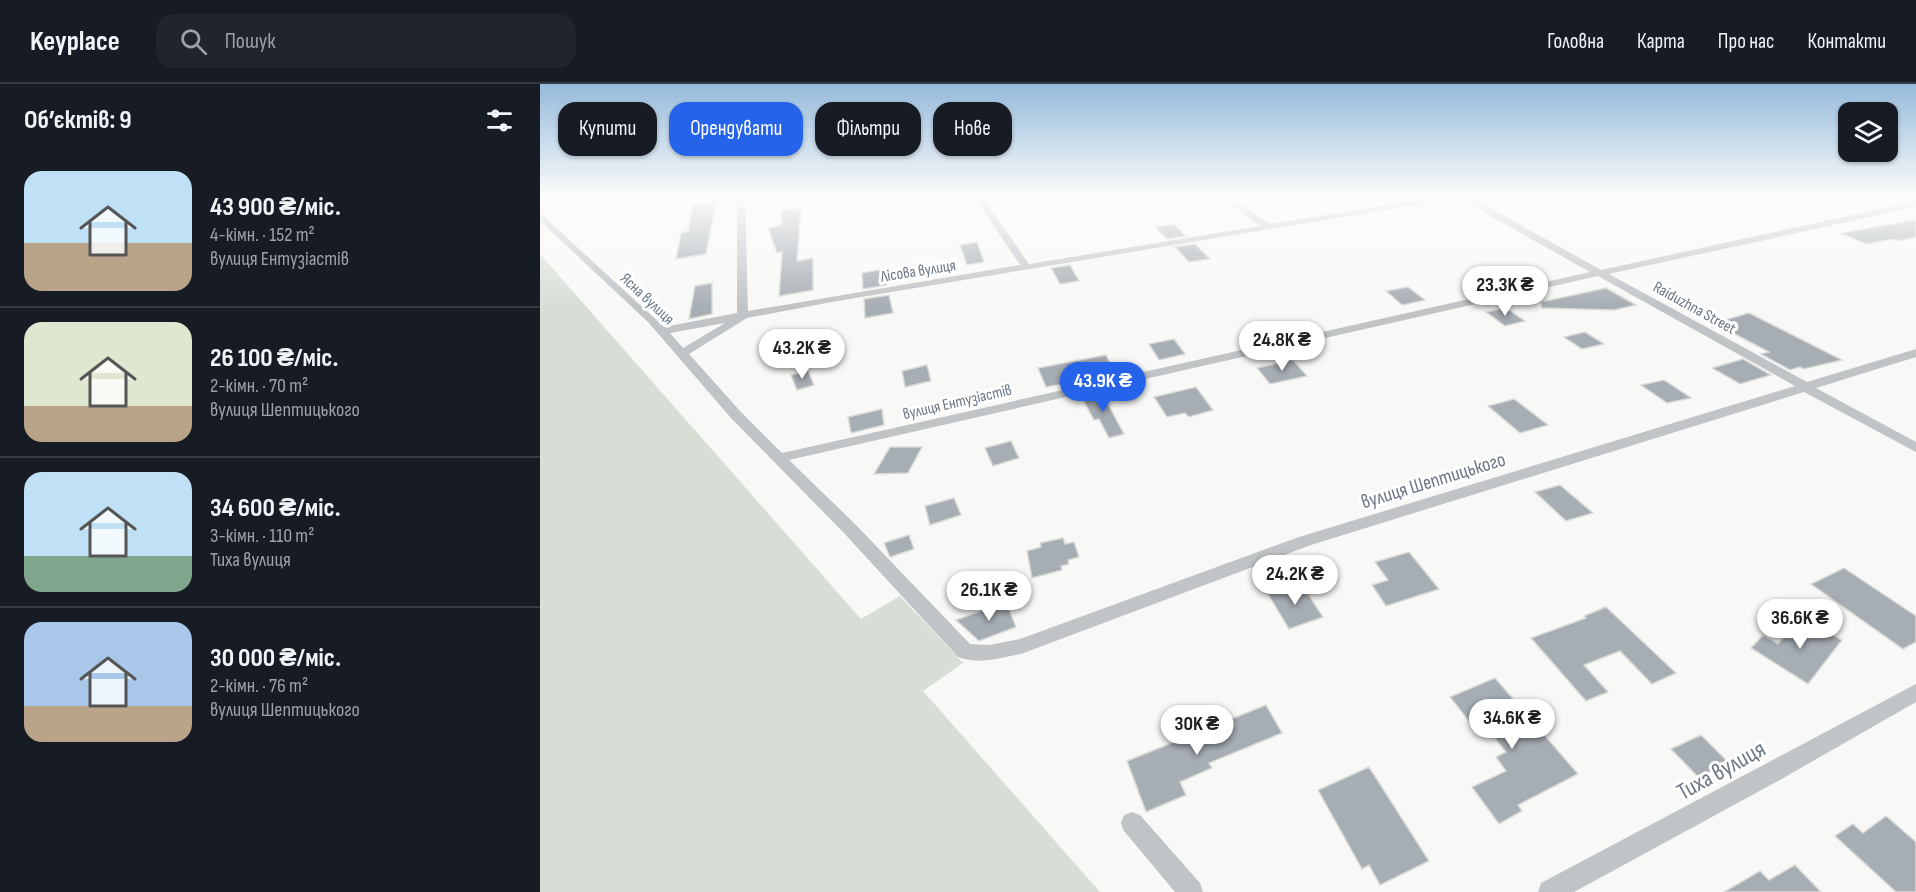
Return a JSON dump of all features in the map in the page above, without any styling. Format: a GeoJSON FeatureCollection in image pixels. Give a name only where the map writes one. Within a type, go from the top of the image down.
{"type":"FeatureCollection","features":[{"type":"Feature","properties":{"kind":"street","name":"Ясна вулиця"},"geometry":{"type":"LineString","coordinates":[[558,233],[662,331],[736,415],[849,528],[965,652]]}},
{"type":"Feature","properties":{"kind":"street"},"geometry":{"type":"LineString","coordinates":[[683,353],[743,316],[742,233]]}},
{"type":"Feature","properties":{"kind":"street"},"geometry":{"type":"LineString","coordinates":[[1003,233],[1026,267]]}},
{"type":"Feature","properties":{"kind":"street","name":"Лісова вулиця"},"geometry":{"type":"LineString","coordinates":[[662,331],[1233,233]]}},
{"type":"Feature","properties":{"kind":"street","name":"Raiduzhna Street"},"geometry":{"type":"LineString","coordinates":[[1528,233],[1916,447]]}},
{"type":"Feature","properties":{"kind":"street","name":"вулиця Ентузіастів"},"geometry":{"type":"LineString","coordinates":[[779,458],[1785,233]]}},
{"type":"Feature","properties":{"kind":"street","name":"вулиця Шептицького"},"geometry":{"type":"LineString","coordinates":[[965,652],[989,653],[1021,646],[1305,541],[1916,353]]}},
{"type":"Feature","properties":{"kind":"street","name":"Тиха вулиця"},"geometry":{"type":"LineString","coordinates":[[1550,892],[1770,774],[1916,692]]}},
{"type":"Feature","properties":{"kind":"street"},"geometry":{"type":"LineString","coordinates":[[1132,823],[1191,892]]}},
{"type":"Feature","properties":{"kind":"shaded area"},"geometry":{"type":"Polygon","coordinates":[[[540,254],[861,619],[900,596],[963,663],[923,691],[1100,892],[540,892],[540,254]]]}},
{"type":"Feature","properties":{"kind":"building"},"geometry":{"type":"Polygon","coordinates":[[[681,233],[710,233],[706,254],[676,259],[681,233]]]}},
{"type":"Feature","properties":{"kind":"building"},"geometry":{"type":"Polygon","coordinates":[[[770,233],[799,233],[797,261],[813,258],[813,290],[779,296],[782,252],[777,253],[770,233]]]}},
{"type":"Feature","properties":{"kind":"building"},"geometry":{"type":"Polygon","coordinates":[[[1161,233],[1183,233],[1186,236],[1167,239],[1161,233]]]}},
{"type":"Feature","properties":{"kind":"building"},"geometry":{"type":"Polygon","coordinates":[[[1840,233],[1916,233],[1916,237],[1866,244],[1840,233]]]}},
{"type":"Feature","properties":{"kind":"building"},"geometry":{"type":"Polygon","coordinates":[[[977,242],[984,262],[967,265],[960,245],[977,242]]]}},
{"type":"Feature","properties":{"kind":"building"},"geometry":{"type":"Polygon","coordinates":[[[1195,244],[1210,259],[1189,262],[1175,247],[1195,244]]]}},
{"type":"Feature","properties":{"kind":"building"},"geometry":{"type":"Polygon","coordinates":[[[1070,265],[1079,281],[1060,284],[1051,268],[1070,265]]]}},
{"type":"Feature","properties":{"kind":"building"},"geometry":{"type":"Polygon","coordinates":[[[884,269],[887,285],[863,289],[862,273],[884,269]]]}},
{"type":"Feature","properties":{"kind":"building"},"geometry":{"type":"Polygon","coordinates":[[[712,283],[712,314],[689,319],[695,286],[712,283]]]}},
{"type":"Feature","properties":{"kind":"building"},"geometry":{"type":"Polygon","coordinates":[[[1408,287],[1425,300],[1402,305],[1386,291],[1408,287]]]}},
{"type":"Feature","properties":{"kind":"building"},"geometry":{"type":"Polygon","coordinates":[[[1606,288],[1636,305],[1614,310],[1542,308],[1541,302],[1606,288]]]}},
{"type":"Feature","properties":{"kind":"building"},"geometry":{"type":"Polygon","coordinates":[[[889,295],[893,313],[865,318],[864,299],[889,295]]]}},
{"type":"Feature","properties":{"kind":"building"},"geometry":{"type":"Polygon","coordinates":[[[1506,308],[1525,321],[1505,326],[1486,312],[1506,308]]]}},
{"type":"Feature","properties":{"kind":"building"},"geometry":{"type":"Polygon","coordinates":[[[1749,313],[1842,360],[1790,370],[1761,354],[1769,352],[1714,323],[1749,313]]]}},
{"type":"Feature","properties":{"kind":"building"},"geometry":{"type":"Polygon","coordinates":[[[1585,332],[1604,344],[1582,349],[1564,337],[1585,332]]]}},
{"type":"Feature","properties":{"kind":"building"},"geometry":{"type":"Polygon","coordinates":[[[1174,339],[1185,354],[1159,360],[1149,344],[1174,339]]]}},
{"type":"Feature","properties":{"kind":"building"},"geometry":{"type":"Polygon","coordinates":[[[1106,355],[1114,371],[1092,375],[1095,381],[1075,385],[1074,382],[1046,387],[1038,368],[1106,355]]]}},
{"type":"Feature","properties":{"kind":"building"},"geometry":{"type":"Polygon","coordinates":[[[1743,359],[1771,375],[1740,384],[1712,368],[1743,359]]]}},
{"type":"Feature","properties":{"kind":"building"},"geometry":{"type":"Polygon","coordinates":[[[1293,360],[1307,376],[1270,384],[1257,368],[1293,360]]]}},
{"type":"Feature","properties":{"kind":"building"},"geometry":{"type":"Polygon","coordinates":[[[927,365],[931,381],[905,387],[902,371],[927,365]]]}},
{"type":"Feature","properties":{"kind":"building"},"geometry":{"type":"Polygon","coordinates":[[[808,371],[814,385],[797,390],[791,375],[808,371]]]}},
{"type":"Feature","properties":{"kind":"building"},"geometry":{"type":"Polygon","coordinates":[[[1664,380],[1691,398],[1667,403],[1641,385],[1664,380]]]}},
{"type":"Feature","properties":{"kind":"building"},"geometry":{"type":"Polygon","coordinates":[[[1196,387],[1213,410],[1189,417],[1185,413],[1167,417],[1154,397],[1196,387]]]}},
{"type":"Feature","properties":{"kind":"building"},"geometry":{"type":"Polygon","coordinates":[[[1101,391],[1124,434],[1109,438],[1099,419],[1094,420],[1081,396],[1101,391]]]}},
{"type":"Feature","properties":{"kind":"building"},"geometry":{"type":"Polygon","coordinates":[[[1514,399],[1548,425],[1520,433],[1488,406],[1514,399]]]}},
{"type":"Feature","properties":{"kind":"building"},"geometry":{"type":"Polygon","coordinates":[[[882,409],[884,425],[851,433],[848,417],[882,409]]]}},
{"type":"Feature","properties":{"kind":"building"},"geometry":{"type":"Polygon","coordinates":[[[1011,441],[1019,458],[993,466],[985,448],[1011,441]]]}},
{"type":"Feature","properties":{"kind":"building"},"geometry":{"type":"Polygon","coordinates":[[[890,447],[922,447],[908,473],[874,474],[890,447]]]}},
{"type":"Feature","properties":{"kind":"building"},"geometry":{"type":"Polygon","coordinates":[[[1560,485],[1593,513],[1566,521],[1535,492],[1560,485]]]}},
{"type":"Feature","properties":{"kind":"building"},"geometry":{"type":"Polygon","coordinates":[[[954,498],[961,515],[930,525],[925,506],[954,498]]]}},
{"type":"Feature","properties":{"kind":"building"},"geometry":{"type":"Polygon","coordinates":[[[909,535],[914,549],[890,557],[884,543],[909,535]]]}},
{"type":"Feature","properties":{"kind":"building"},"geometry":{"type":"Polygon","coordinates":[[[1063,538],[1065,544],[1074,542],[1079,557],[1068,560],[1069,564],[1061,566],[1062,570],[1032,578],[1027,551],[1041,547],[1040,543],[1063,538]]]}},
{"type":"Feature","properties":{"kind":"building"},"geometry":{"type":"Polygon","coordinates":[[[1409,552],[1439,589],[1386,606],[1372,585],[1388,580],[1375,562],[1409,552]]]}},
{"type":"Feature","properties":{"kind":"building"},"geometry":{"type":"Polygon","coordinates":[[[1844,568],[1916,616],[1916,642],[1903,649],[1811,584],[1844,568]]]}},
{"type":"Feature","properties":{"kind":"building"},"geometry":{"type":"Polygon","coordinates":[[[1301,583],[1323,617],[1289,629],[1268,594],[1301,583]]]}},
{"type":"Feature","properties":{"kind":"building"},"geometry":{"type":"Polygon","coordinates":[[[1006,602],[1016,627],[979,641],[956,620],[1006,602]]]}},
{"type":"Feature","properties":{"kind":"building"},"geometry":{"type":"Polygon","coordinates":[[[1606,607],[1676,673],[1652,684],[1620,651],[1584,665],[1608,692],[1586,701],[1531,638],[1586,618],[1584,616],[1606,607]]]}},
{"type":"Feature","properties":{"kind":"building"},"geometry":{"type":"Polygon","coordinates":[[[1801,617],[1842,640],[1808,684],[1751,648],[1763,635],[1778,644],[1801,617]]]}},
{"type":"Feature","properties":{"kind":"building"},"geometry":{"type":"Polygon","coordinates":[[[1495,678],[1578,774],[1518,805],[1522,811],[1499,824],[1472,787],[1506,771],[1496,757],[1506,752],[1485,726],[1476,730],[1450,697],[1495,678]]]}},
{"type":"Feature","properties":{"kind":"building"},"geometry":{"type":"Polygon","coordinates":[[[1266,705],[1282,733],[1209,763],[1212,768],[1180,782],[1186,795],[1146,812],[1127,761],[1266,705]]]}},
{"type":"Feature","properties":{"kind":"building"},"geometry":{"type":"Polygon","coordinates":[[[1701,735],[1729,763],[1699,778],[1671,749],[1701,735]]]}},
{"type":"Feature","properties":{"kind":"building"},"geometry":{"type":"Polygon","coordinates":[[[1369,767],[1429,861],[1380,885],[1369,865],[1362,869],[1318,790],[1369,767]]]}},
{"type":"Feature","properties":{"kind":"building"},"geometry":{"type":"Polygon","coordinates":[[[1886,816],[1916,842],[1916,892],[1896,892],[1835,836],[1853,824],[1863,833],[1886,816]]]}},
{"type":"Feature","properties":{"kind":"building"},"geometry":{"type":"Polygon","coordinates":[[[1795,865],[1821,892],[1724,892],[1760,871],[1769,880],[1795,865]]]}}]}
